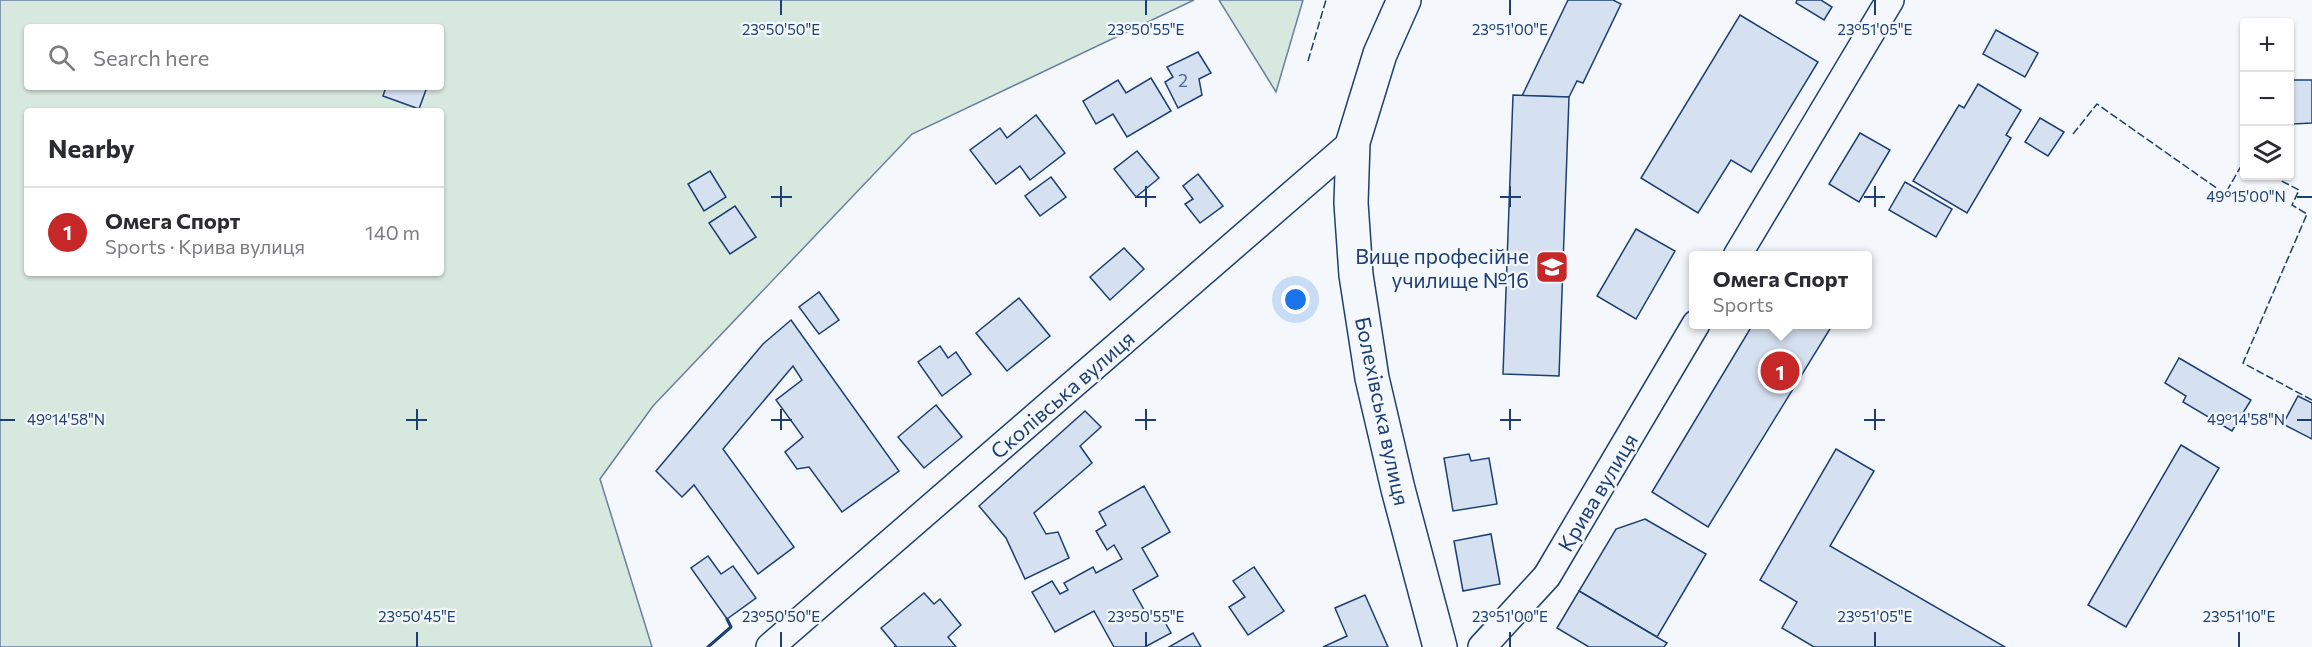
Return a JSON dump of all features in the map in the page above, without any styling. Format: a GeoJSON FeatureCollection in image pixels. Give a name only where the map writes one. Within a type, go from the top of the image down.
{"type":"FeatureCollection","features":[{"type":"Feature","properties":{"kind":"main road","name":"Болехівська вулиця"},"geometry":{"type":"LineString","coordinates":[[1404,0],[1380,54],[1353,142],[1351,203],[1356,275],[1372,378],[1398,489],[1440,647]]}},
{"type":"Feature","properties":{"kind":"street"},"geometry":{"type":"LineString","coordinates":[[1739,251],[1890,0]]}},
{"type":"Feature","properties":{"kind":"street","name":"Сколівська вулиця"},"geometry":{"type":"LineString","coordinates":[[770,647],[1353,142]]}},
{"type":"Feature","properties":{"kind":"street","name":"Крива вулиця"},"geometry":{"type":"LineString","coordinates":[[1482,647],[1547,576],[1693,329]]}},
{"type":"Feature","properties":{"kind":"shaded area"},"geometry":{"type":"Polygon","coordinates":[[[0,0],[1194,0],[912,134],[653,406],[600,479],[652,647],[0,647],[0,0]]]}},
{"type":"Feature","properties":{"kind":"shaded area"},"geometry":{"type":"Polygon","coordinates":[[[1219,0],[1303,0],[1276,92],[1219,0]]]}},
{"type":"Feature","properties":{"kind":"building"},"geometry":{"type":"Polygon","coordinates":[[[1568,0],[1613,0],[1621,4],[1583,83],[1577,81],[1569,97],[1522,96],[1568,0]]]}},
{"type":"Feature","properties":{"kind":"building"},"geometry":{"type":"Polygon","coordinates":[[[1797,0],[1821,0],[1832,7],[1824,20],[1796,3],[1797,0]]]}},
{"type":"Feature","properties":{"kind":"building"},"geometry":{"type":"Polygon","coordinates":[[[1740,15],[1818,62],[1751,172],[1731,160],[1698,213],[1641,178],[1740,15]]]}},
{"type":"Feature","properties":{"kind":"building"},"geometry":{"type":"Polygon","coordinates":[[[1996,30],[2038,53],[2025,77],[1983,54],[1996,30]]]}},
{"type":"Feature","properties":{"kind":"building"},"geometry":{"type":"Polygon","coordinates":[[[1198,52],[1211,73],[1199,79],[1202,95],[1178,108],[1165,82],[1173,77],[1167,67],[1198,52]]]}},
{"type":"Feature","properties":{"kind":"building"},"geometry":{"type":"Polygon","coordinates":[[[1151,78],[1171,111],[1127,137],[1113,114],[1096,124],[1083,101],[1118,80],[1126,93],[1151,78]]]}},
{"type":"Feature","properties":{"kind":"building"},"geometry":{"type":"Polygon","coordinates":[[[2294,80],[2312,80],[2312,123],[2294,124],[2294,80]]]}},
{"type":"Feature","properties":{"kind":"building"},"geometry":{"type":"Polygon","coordinates":[[[1978,84],[2021,110],[2006,135],[2011,138],[1967,213],[1913,181],[1959,105],[1964,108],[1978,84]]]}},
{"type":"Feature","properties":{"kind":"building"},"geometry":{"type":"Polygon","coordinates":[[[385,90],[426,90],[419,108],[383,96],[385,90]]]}},
{"type":"Feature","properties":{"kind":"building"},"geometry":{"type":"Polygon","coordinates":[[[1513,95],[1569,97],[1559,376],[1503,374],[1513,95]]]}},
{"type":"Feature","properties":{"kind":"building"},"geometry":{"type":"Polygon","coordinates":[[[1036,115],[1065,153],[1030,180],[1020,166],[996,184],[970,150],[1000,128],[1007,138],[1036,115]]]}},
{"type":"Feature","properties":{"kind":"building"},"geometry":{"type":"Polygon","coordinates":[[[2040,118],[2064,132],[2048,156],[2025,142],[2040,118]]]}},
{"type":"Feature","properties":{"kind":"building"},"geometry":{"type":"Polygon","coordinates":[[[1860,133],[1890,150],[1859,202],[1829,184],[1860,133]]]}},
{"type":"Feature","properties":{"kind":"building"},"geometry":{"type":"Polygon","coordinates":[[[1137,151],[1159,178],[1136,197],[1114,169],[1137,151]]]}},
{"type":"Feature","properties":{"kind":"building"},"geometry":{"type":"Polygon","coordinates":[[[710,171],[726,197],[704,211],[688,184],[710,171]]]}},
{"type":"Feature","properties":{"kind":"building"},"geometry":{"type":"Polygon","coordinates":[[[1198,174],[1223,206],[1200,223],[1185,204],[1193,199],[1183,186],[1198,174]]]}},
{"type":"Feature","properties":{"kind":"building"},"geometry":{"type":"Polygon","coordinates":[[[1051,177],[1066,197],[1040,216],[1025,196],[1051,177]]]}},
{"type":"Feature","properties":{"kind":"building"},"geometry":{"type":"Polygon","coordinates":[[[1905,182],[1952,209],[1936,237],[1889,210],[1905,182]]]}},
{"type":"Feature","properties":{"kind":"building"},"geometry":{"type":"Polygon","coordinates":[[[735,206],[756,237],[730,254],[709,223],[735,206]]]}},
{"type":"Feature","properties":{"kind":"building"},"geometry":{"type":"Polygon","coordinates":[[[1636,229],[1675,251],[1636,319],[1597,296],[1636,229]]]}},
{"type":"Feature","properties":{"kind":"building"},"geometry":{"type":"Polygon","coordinates":[[[1124,248],[1144,269],[1110,300],[1090,277],[1124,248]]]}},
{"type":"Feature","properties":{"kind":"building"},"geometry":{"type":"Polygon","coordinates":[[[819,292],[839,320],[819,334],[799,307],[819,292]]]}},
{"type":"Feature","properties":{"kind":"building"},"geometry":{"type":"Polygon","coordinates":[[[1019,298],[1050,336],[1007,371],[976,333],[1019,298]]]}},
{"type":"Feature","properties":{"kind":"building"},"geometry":{"type":"Polygon","coordinates":[[[791,320],[899,471],[842,512],[809,467],[797,469],[785,452],[803,437],[776,400],[802,380],[793,366],[723,449],[794,547],[758,574],[694,485],[682,497],[656,471],[763,344],[791,320]]]}},
{"type":"Feature","properties":{"kind":"building"},"geometry":{"type":"Polygon","coordinates":[[[1750,329],[1830,329],[1708,527],[1652,492],[1750,329]]]}},
{"type":"Feature","properties":{"kind":"building"},"geometry":{"type":"Polygon","coordinates":[[[940,346],[948,358],[956,352],[971,374],[942,396],[918,362],[940,346]]]}},
{"type":"Feature","properties":{"kind":"building"},"geometry":{"type":"Polygon","coordinates":[[[2179,358],[2251,400],[2232,431],[2183,402],[2186,396],[2165,383],[2179,358]]]}},
{"type":"Feature","properties":{"kind":"building"},"geometry":{"type":"Polygon","coordinates":[[[2298,396],[2312,403],[2312,439],[2283,424],[2298,396]]]}},
{"type":"Feature","properties":{"kind":"building"},"geometry":{"type":"Polygon","coordinates":[[[936,405],[962,437],[924,468],[898,437],[936,405]]]}},
{"type":"Feature","properties":{"kind":"building"},"geometry":{"type":"Polygon","coordinates":[[[1085,411],[1101,427],[1080,446],[1092,463],[1034,513],[1046,534],[1058,532],[1069,558],[1025,579],[1006,538],[979,506],[1085,411]]]}},
{"type":"Feature","properties":{"kind":"building"},"geometry":{"type":"Polygon","coordinates":[[[2181,445],[2219,468],[2126,627],[2088,605],[2181,445]]]}},
{"type":"Feature","properties":{"kind":"building"},"geometry":{"type":"Polygon","coordinates":[[[1836,449],[1874,471],[1830,546],[2005,647],[1814,647],[1782,628],[1797,602],[1760,580],[1836,449]]]}},
{"type":"Feature","properties":{"kind":"building"},"geometry":{"type":"Polygon","coordinates":[[[1469,454],[1471,461],[1489,458],[1497,504],[1453,511],[1444,458],[1469,454]]]}},
{"type":"Feature","properties":{"kind":"building"},"geometry":{"type":"Polygon","coordinates":[[[1144,486],[1170,532],[1142,548],[1158,576],[1133,590],[1147,615],[1158,610],[1171,633],[1145,647],[1114,647],[1094,611],[1055,632],[1032,592],[1052,581],[1060,594],[1068,590],[1064,583],[1093,567],[1096,573],[1122,559],[1114,545],[1107,550],[1096,531],[1106,525],[1099,512],[1144,486]]]}},
{"type":"Feature","properties":{"kind":"building"},"geometry":{"type":"Polygon","coordinates":[[[1645,519],[1706,554],[1657,637],[1579,591],[1616,529],[1645,519]]]}},
{"type":"Feature","properties":{"kind":"building"},"geometry":{"type":"Polygon","coordinates":[[[1491,534],[1500,584],[1463,591],[1454,541],[1491,534]]]}},
{"type":"Feature","properties":{"kind":"building"},"geometry":{"type":"Polygon","coordinates":[[[708,556],[721,574],[733,566],[756,598],[727,619],[691,568],[708,556]]]}},
{"type":"Feature","properties":{"kind":"building"},"geometry":{"type":"Polygon","coordinates":[[[1254,567],[1284,611],[1248,635],[1229,607],[1245,597],[1233,581],[1254,567]]]}},
{"type":"Feature","properties":{"kind":"building"},"geometry":{"type":"Polygon","coordinates":[[[1579,591],[1667,643],[1664,647],[1589,647],[1557,628],[1579,591]]]}},
{"type":"Feature","properties":{"kind":"building"},"geometry":{"type":"Polygon","coordinates":[[[924,593],[934,604],[940,599],[961,625],[948,637],[956,647],[894,647],[896,646],[881,628],[924,593]]]}},
{"type":"Feature","properties":{"kind":"building"},"geometry":{"type":"Polygon","coordinates":[[[1365,595],[1388,647],[1323,647],[1347,636],[1335,608],[1365,595]]]}},
{"type":"Feature","properties":{"kind":"building"},"geometry":{"type":"Polygon","coordinates":[[[1193,633],[1201,647],[1169,647],[1193,633]]]}},
{"type":"Feature","properties":{"kind":"fence"},"geometry":{"type":"LineString","coordinates":[[1308,61],[1326,0]]}},
{"type":"Feature","properties":{"kind":"fence"},"geometry":{"type":"LineString","coordinates":[[2073,134],[2097,104],[2225,194],[2240,168]]}},
{"type":"Feature","properties":{"kind":"fence"},"geometry":{"type":"LineString","coordinates":[[2280,180],[2299,190],[2292,205],[2307,214],[2243,363],[2312,400]]}},
{"type":"Feature","properties":{"kind":"wall"},"geometry":{"type":"LineString","coordinates":[[708,647],[731,627],[727,619]]}},
{"type":"Feature","properties":{"kind":"place","name":"Вище професійне училище №16"},"geometry":{"type":"Point","coordinates":[1552,267]}},
{"type":"Feature","properties":{"kind":"place","name":"Омега Спорт"},"geometry":{"type":"Point","coordinates":[1780,371]}}]}
